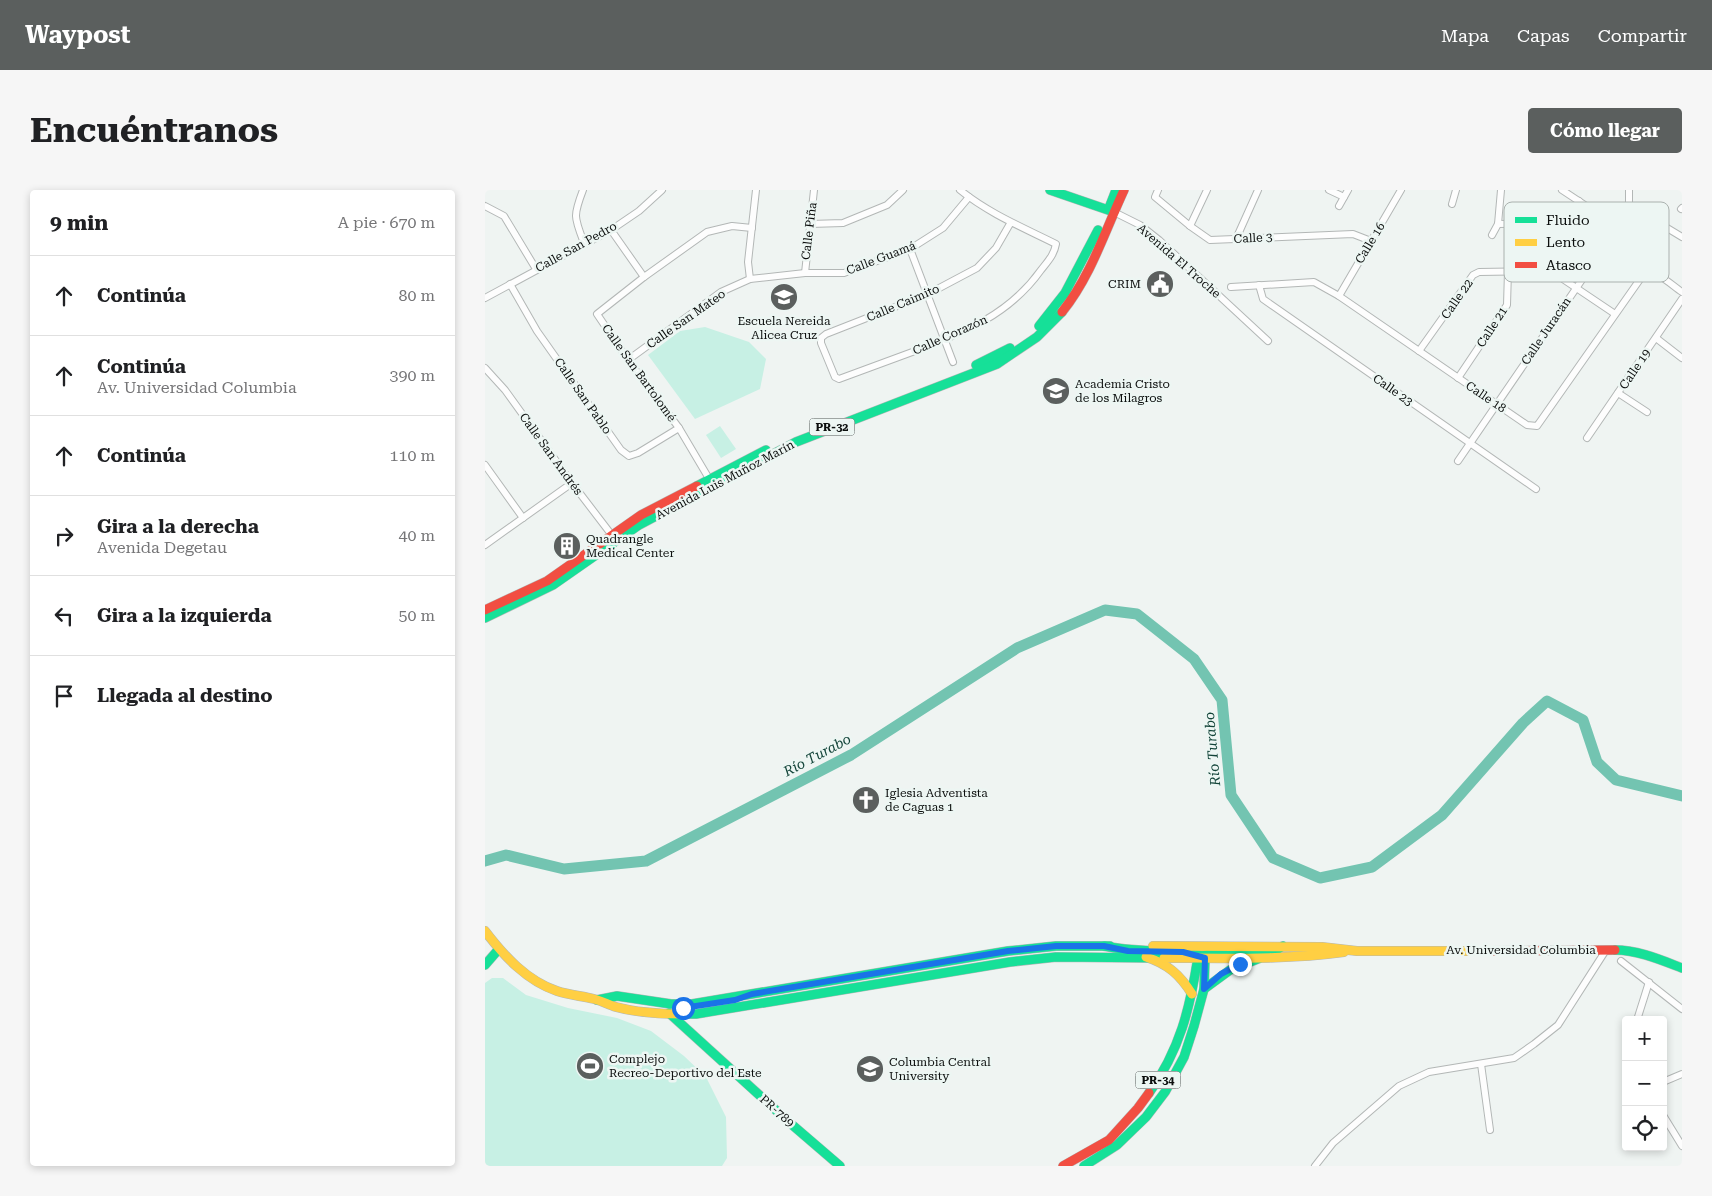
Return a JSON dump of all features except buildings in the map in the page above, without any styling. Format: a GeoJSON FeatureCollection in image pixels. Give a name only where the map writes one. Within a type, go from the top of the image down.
{"type":"FeatureCollection","features":[{"type":"Feature","properties":{"kind":"main road","name":"Avenida El Troche"},"geometry":{"type":"LineString","coordinates":[[1050,190],[1111,211]]}},
{"type":"Feature","properties":{"kind":"main road","name":"Avenida Luis Muñoz Marín"},"geometry":{"type":"LineString","coordinates":[[1111,211],[1116,190]]}},
{"type":"Feature","properties":{"kind":"main road","name":"Avenida Luis Muñoz Marín"},"geometry":{"type":"LineString","coordinates":[[485,618],[553,586],[641,515],[711,482],[789,438],[1003,356],[1042,324],[1057,306],[1070,288],[1124,190]]}},
{"type":"Feature","properties":{"kind":"main road","name":"Avenida Luis Muñoz Marín"},"geometry":{"type":"LineString","coordinates":[[485,610],[547,581],[614,538]]}},
{"type":"Feature","properties":{"kind":"main road","name":"Av. Universidad Columbia"},"geometry":{"type":"LineString","coordinates":[[485,931],[499,950],[527,974],[554,990],[615,1006],[671,1014],[697,1014],[1010,962],[1056,957],[1260,958],[1322,956],[1357,951]]}},
{"type":"Feature","properties":{"kind":"main road","name":"Av. Universidad Columbia"},"geometry":{"type":"LineString","coordinates":[[597,1000],[617,996],[671,1004],[691,1004],[1008,951],[1056,946],[1283,946],[1322,947],[1357,951],[1623,950],[1657,958],[1682,968]]}},
{"type":"Feature","properties":{"kind":"main road"},"geometry":{"type":"LineString","coordinates":[[1104,946],[1121,950],[1183,952],[1201,957],[1214,952],[1275,951],[1283,946]]}},
{"type":"Feature","properties":{"kind":"main road"},"geometry":{"type":"LineString","coordinates":[[485,965],[499,950]]}},
{"type":"Feature","properties":{"kind":"main road"},"geometry":{"type":"LineString","coordinates":[[1146,957],[1162,962],[1178,972],[1192,994]]}},
{"type":"Feature","properties":{"kind":"main road","name":"PR-34"},"geometry":{"type":"LineString","coordinates":[[1085,1166],[1117,1146],[1146,1117],[1165,1092],[1184,1057],[1204,989],[1201,957]]}},
{"type":"Feature","properties":{"kind":"main road","name":"PR-34"},"geometry":{"type":"LineString","coordinates":[[1063,1166],[1109,1140],[1138,1108],[1157,1082],[1171,1059],[1184,1026],[1201,957]]}},
{"type":"Feature","properties":{"kind":"main road"},"geometry":{"type":"LineString","coordinates":[[1204,989],[1221,974],[1240,964],[1260,958]]}},
{"type":"Feature","properties":{"kind":"main road"},"geometry":{"type":"LineString","coordinates":[[837,979],[839,990]]}},
{"type":"Feature","properties":{"kind":"main road"},"geometry":{"type":"LineString","coordinates":[[630,998],[641,1004],[661,1008],[671,1014],[683,1008],[735,1000],[752,994]]}},
{"type":"Feature","properties":{"kind":"main road","name":"PR-789"},"geometry":{"type":"LineString","coordinates":[[671,1014],[840,1166]]}},
{"type":"Feature","properties":{"kind":"main road"},"geometry":{"type":"LineString","coordinates":[[688,1030],[689,1024],[697,1014]]}},
{"type":"Feature","properties":{"kind":"street"},"geometry":{"type":"LineString","coordinates":[[583,190],[575,211],[576,224],[584,243]]}},
{"type":"Feature","properties":{"kind":"street","name":"Calle San Pedro"},"geometry":{"type":"LineString","coordinates":[[485,298],[611,230],[639,211],[662,190]]}},
{"type":"Feature","properties":{"kind":"street"},"geometry":{"type":"LineString","coordinates":[[750,279],[748,262],[756,190]]}},
{"type":"Feature","properties":{"kind":"street","name":"Calle Piña"},"geometry":{"type":"LineString","coordinates":[[805,273],[814,190]]}},
{"type":"Feature","properties":{"kind":"street"},"geometry":{"type":"LineString","coordinates":[[810,224],[843,223],[887,205],[903,190]]}},
{"type":"Feature","properties":{"kind":"street"},"geometry":{"type":"LineString","coordinates":[[960,190],[1011,222]]}},
{"type":"Feature","properties":{"kind":"street","name":"Calle 3"},"geometry":{"type":"LineString","coordinates":[[1158,190],[1155,197],[1210,240],[1353,234],[1371,241]]}},
{"type":"Feature","properties":{"kind":"street"},"geometry":{"type":"LineString","coordinates":[[1190,226],[1207,190]]}},
{"type":"Feature","properties":{"kind":"street"},"geometry":{"type":"LineString","coordinates":[[1236,239],[1258,190]]}},
{"type":"Feature","properties":{"kind":"street"},"geometry":{"type":"LineString","coordinates":[[1329,190],[1344,197]]}},
{"type":"Feature","properties":{"kind":"street"},"geometry":{"type":"LineString","coordinates":[[1339,206],[1348,190]]}},
{"type":"Feature","properties":{"kind":"street","name":"Calle 16"},"geometry":{"type":"LineString","coordinates":[[1339,296],[1401,190]]}},
{"type":"Feature","properties":{"kind":"street"},"geometry":{"type":"LineString","coordinates":[[1452,204],[1456,190]]}},
{"type":"Feature","properties":{"kind":"street"},"geometry":{"type":"LineString","coordinates":[[1492,235],[1498,224],[1501,190]]}},
{"type":"Feature","properties":{"kind":"street"},"geometry":{"type":"LineString","coordinates":[[1562,190],[1579,201]]}},
{"type":"Feature","properties":{"kind":"street","name":"Calle Guamá"},"geometry":{"type":"LineString","coordinates":[[805,273],[844,273],[910,249],[943,228],[969,197]]}},
{"type":"Feature","properties":{"kind":"street"},"geometry":{"type":"LineString","coordinates":[[485,206],[504,216],[536,269]]}},
{"type":"Feature","properties":{"kind":"street","name":"Avenida El Troche"},"geometry":{"type":"LineString","coordinates":[[1111,211],[1139,225],[1159,240],[1268,341]]}},
{"type":"Feature","properties":{"kind":"street","name":"Calle Corazón"},"geometry":{"type":"LineString","coordinates":[[844,378],[945,340],[983,323],[1030,286],[1054,253],[1056,244],[1011,222]]}},
{"type":"Feature","properties":{"kind":"street","name":"Calle Caimito"},"geometry":{"type":"LineString","coordinates":[[844,378],[839,379],[835,376],[821,343],[821,338],[826,334],[928,294],[977,268],[996,248],[1011,222]]}},
{"type":"Feature","properties":{"kind":"street"},"geometry":{"type":"LineString","coordinates":[[1498,224],[1504,224]]}},
{"type":"Feature","properties":{"kind":"street","name":"Calle San Bartolomé"},"geometry":{"type":"LineString","coordinates":[[711,482],[679,428],[628,360],[597,314],[644,277],[707,232],[732,226],[752,228]]}},
{"type":"Feature","properties":{"kind":"street"},"geometry":{"type":"LineString","coordinates":[[1669,229],[1682,237]]}},
{"type":"Feature","properties":{"kind":"street"},"geometry":{"type":"LineString","coordinates":[[611,230],[644,277]]}},
{"type":"Feature","properties":{"kind":"street"},"geometry":{"type":"LineString","coordinates":[[910,249],[953,362]]}},
{"type":"Feature","properties":{"kind":"street","name":"Calle 22"},"geometry":{"type":"LineString","coordinates":[[1419,351],[1473,275],[1479,272],[1504,271]]}},
{"type":"Feature","properties":{"kind":"street","name":"Calle San Mateo"},"geometry":{"type":"LineString","coordinates":[[628,360],[721,292],[750,279],[805,273]]}},
{"type":"Feature","properties":{"kind":"street","name":"Calle 18"},"geometry":{"type":"LineString","coordinates":[[1231,287],[1314,282],[1339,296],[1527,425],[1537,426],[1638,282]]}},
{"type":"Feature","properties":{"kind":"street","name":"Calle 21"},"geometry":{"type":"LineString","coordinates":[[1458,378],[1507,305],[1508,282]]}},
{"type":"Feature","properties":{"kind":"street","name":"Calle 22"},"geometry":{"type":"LineString","coordinates":[[1569,282],[1615,314]]}},
{"type":"Feature","properties":{"kind":"street","name":"Calle Juracán"},"geometry":{"type":"LineString","coordinates":[[1458,460],[1580,282]]}},
{"type":"Feature","properties":{"kind":"street","name":"Calle 18"},"geometry":{"type":"LineString","coordinates":[[1667,282],[1682,292]]}},
{"type":"Feature","properties":{"kind":"street","name":"Calle San Pablo"},"geometry":{"type":"LineString","coordinates":[[510,284],[537,331],[621,450],[629,456],[638,453],[679,428]]}},
{"type":"Feature","properties":{"kind":"street","name":"Calle 23"},"geometry":{"type":"LineString","coordinates":[[1259,285],[1263,299],[1536,489]]}},
{"type":"Feature","properties":{"kind":"street","name":"Calle 19"},"geometry":{"type":"LineString","coordinates":[[1587,438],[1682,299]]}},
{"type":"Feature","properties":{"kind":"street"},"geometry":{"type":"LineString","coordinates":[[1656,338],[1682,358]]}},
{"type":"Feature","properties":{"kind":"street","name":"Calle San Andrés"},"geometry":{"type":"LineString","coordinates":[[485,368],[505,390],[614,538]]}},
{"type":"Feature","properties":{"kind":"street"},"geometry":{"type":"LineString","coordinates":[[1619,393],[1647,412]]}},
{"type":"Feature","properties":{"kind":"street"},"geometry":{"type":"LineString","coordinates":[[485,466],[523,518]]}},
{"type":"Feature","properties":{"kind":"street"},"geometry":{"type":"LineString","coordinates":[[485,545],[572,483]]}},
{"type":"Feature","properties":{"kind":"street"},"geometry":{"type":"LineString","coordinates":[[1315,1166],[1333,1143],[1399,1086],[1429,1072],[1514,1058],[1558,1025],[1606,950]]}},
{"type":"Feature","properties":{"kind":"street"},"geometry":{"type":"LineString","coordinates":[[1621,961],[1682,1009]]}},
{"type":"Feature","properties":{"kind":"street"},"geometry":{"type":"LineString","coordinates":[[1638,1016],[1649,982]]}},
{"type":"Feature","properties":{"kind":"street"},"geometry":{"type":"LineString","coordinates":[[1481,1064],[1490,1130]]}},
{"type":"Feature","properties":{"kind":"street"},"geometry":{"type":"LineString","coordinates":[[1667,1080],[1682,1074]]}},
{"type":"Feature","properties":{"kind":"street"},"geometry":{"type":"LineString","coordinates":[[1667,1122],[1682,1146]]}},
{"type":"Feature","properties":{"kind":"green space"},"geometry":{"type":"Polygon","coordinates":[[[705,327],[749,342],[766,359],[760,389],[695,419],[648,355],[680,331],[705,327]]]}},
{"type":"Feature","properties":{"kind":"green space"},"geometry":{"type":"Polygon","coordinates":[[[720,426],[736,449],[721,458],[706,435],[720,426]]]}},
{"type":"Feature","properties":{"kind":"green space","name":"Complejo Recreo-Deportivo del Este"},"geometry":{"type":"Polygon","coordinates":[[[492,978],[503,978],[526,995],[568,1008],[617,1018],[651,1031],[684,1056],[706,1077],[726,1117],[727,1158],[722,1166],[485,1166],[485,983],[492,978]]]}},
{"type":"Feature","properties":{"kind":"waterway","name":"Río Turabo"},"geometry":{"type":"LineString","coordinates":[[485,861],[506,855],[564,869],[646,861],[851,755],[1017,648],[1105,610],[1137,614],[1194,659],[1222,700],[1231,795],[1273,858],[1320,878],[1372,867],[1442,815],[1523,723],[1547,701],[1583,720],[1597,762],[1616,780],[1682,796]]}},
{"type":"Feature","properties":{"kind":"traffic: fast"},"geometry":{"type":"LineString","coordinates":[[1050,190],[1114,212]]}},
{"type":"Feature","properties":{"kind":"traffic: fast"},"geometry":{"type":"LineString","coordinates":[[1109,208],[1116,190]]}},
{"type":"Feature","properties":{"kind":"traffic: fast"},"geometry":{"type":"LineString","coordinates":[[1039,326],[1065,293],[1098,230]]}},
{"type":"Feature","properties":{"kind":"traffic: fast"},"geometry":{"type":"LineString","coordinates":[[485,618],[553,585],[639,525],[796,442],[997,364],[1037,337],[1062,312]]}},
{"type":"Feature","properties":{"kind":"traffic: fast"},"geometry":{"type":"LineString","coordinates":[[976,365],[1010,348]]}},
{"type":"Feature","properties":{"kind":"traffic: fast"},"geometry":{"type":"LineString","coordinates":[[697,486],[766,450]]}},
{"type":"Feature","properties":{"kind":"traffic: fast"},"geometry":{"type":"LineString","coordinates":[[597,1000],[617,996],[671,1004],[692,1004],[1008,951],[1056,946],[1110,946]]}},
{"type":"Feature","properties":{"kind":"traffic: fast"},"geometry":{"type":"LineString","coordinates":[[1084,1166],[1117,1145],[1146,1117],[1165,1092],[1184,1057],[1204,989],[1205,958],[1203,956],[1104,946]]}},
{"type":"Feature","properties":{"kind":"traffic: fast"},"geometry":{"type":"LineString","coordinates":[[1149,1093],[1160,1077],[1176,1045],[1187,1011],[1198,957],[1217,952],[1275,951],[1283,946]]}},
{"type":"Feature","properties":{"kind":"traffic: fast"},"geometry":{"type":"LineString","coordinates":[[485,965],[498,950]]}},
{"type":"Feature","properties":{"kind":"traffic: fast"},"geometry":{"type":"LineString","coordinates":[[1615,950],[1641,954],[1682,968]]}},
{"type":"Feature","properties":{"kind":"traffic: fast"},"geometry":{"type":"LineString","coordinates":[[684,1014],[696,1014],[1010,962],[1056,957],[1164,958]]}},
{"type":"Feature","properties":{"kind":"traffic: fast"},"geometry":{"type":"LineString","coordinates":[[1204,989],[1230,970],[1260,958]]}},
{"type":"Feature","properties":{"kind":"traffic: fast"},"geometry":{"type":"LineString","coordinates":[[669,1013],[840,1166]]}},
{"type":"Feature","properties":{"kind":"traffic: slow"},"geometry":{"type":"LineString","coordinates":[[485,931],[517,967],[546,987],[624,1009],[650,1013],[684,1014]]}},
{"type":"Feature","properties":{"kind":"traffic: slow"},"geometry":{"type":"LineString","coordinates":[[1153,946],[1322,947],[1357,951],[1488,951]]}},
{"type":"Feature","properties":{"kind":"traffic: slow"},"geometry":{"type":"LineString","coordinates":[[1164,958],[1277,957],[1344,952]]}},
{"type":"Feature","properties":{"kind":"traffic: slow"},"geometry":{"type":"LineString","coordinates":[[1146,957],[1161,963],[1173,971],[1192,994]]}},
{"type":"Feature","properties":{"kind":"traffic: jam"},"geometry":{"type":"LineString","coordinates":[[1062,312],[1081,284],[1097,253],[1124,190]]}},
{"type":"Feature","properties":{"kind":"traffic: jam"},"geometry":{"type":"LineString","coordinates":[[485,610],[547,581],[641,515],[697,486]]}},
{"type":"Feature","properties":{"kind":"traffic: jam"},"geometry":{"type":"LineString","coordinates":[[1488,951],[1615,950]]}},
{"type":"Feature","properties":{"kind":"traffic: jam"},"geometry":{"type":"LineString","coordinates":[[1063,1166],[1109,1140],[1149,1093]]}},
{"type":"Feature","properties":{"kind":"place","name":"CRIM"},"geometry":{"type":"Point","coordinates":[1160,284]}},
{"type":"Feature","properties":{"kind":"place","name":"Escuela Nereida Alicea Cruz"},"geometry":{"type":"Point","coordinates":[784,297]}},
{"type":"Feature","properties":{"kind":"place","name":"Academia Cristo de los Milagros"},"geometry":{"type":"Point","coordinates":[1056,391]}},
{"type":"Feature","properties":{"kind":"place","name":"Quadrangle Medical Center"},"geometry":{"type":"Point","coordinates":[567,546]}},
{"type":"Feature","properties":{"kind":"place","name":"Iglesia Adventista de Caguas 1"},"geometry":{"type":"Point","coordinates":[866,800]}},
{"type":"Feature","properties":{"kind":"place","name":"Complejo Recreo-Deportivo del Este"},"geometry":{"type":"Point","coordinates":[590,1066]}},
{"type":"Feature","properties":{"kind":"place","name":"Columbia Central University"},"geometry":{"type":"Point","coordinates":[870,1069]}},
{"type":"Feature","properties":{"kind":"route"},"geometry":{"type":"LineString","coordinates":[[683,1008],[735,1000],[752,994],[1008,951],[1056,946],[1104,946],[1121,950],[1183,952],[1201,956],[1205,958],[1204,989],[1221,974],[1240,964]]}}]}
